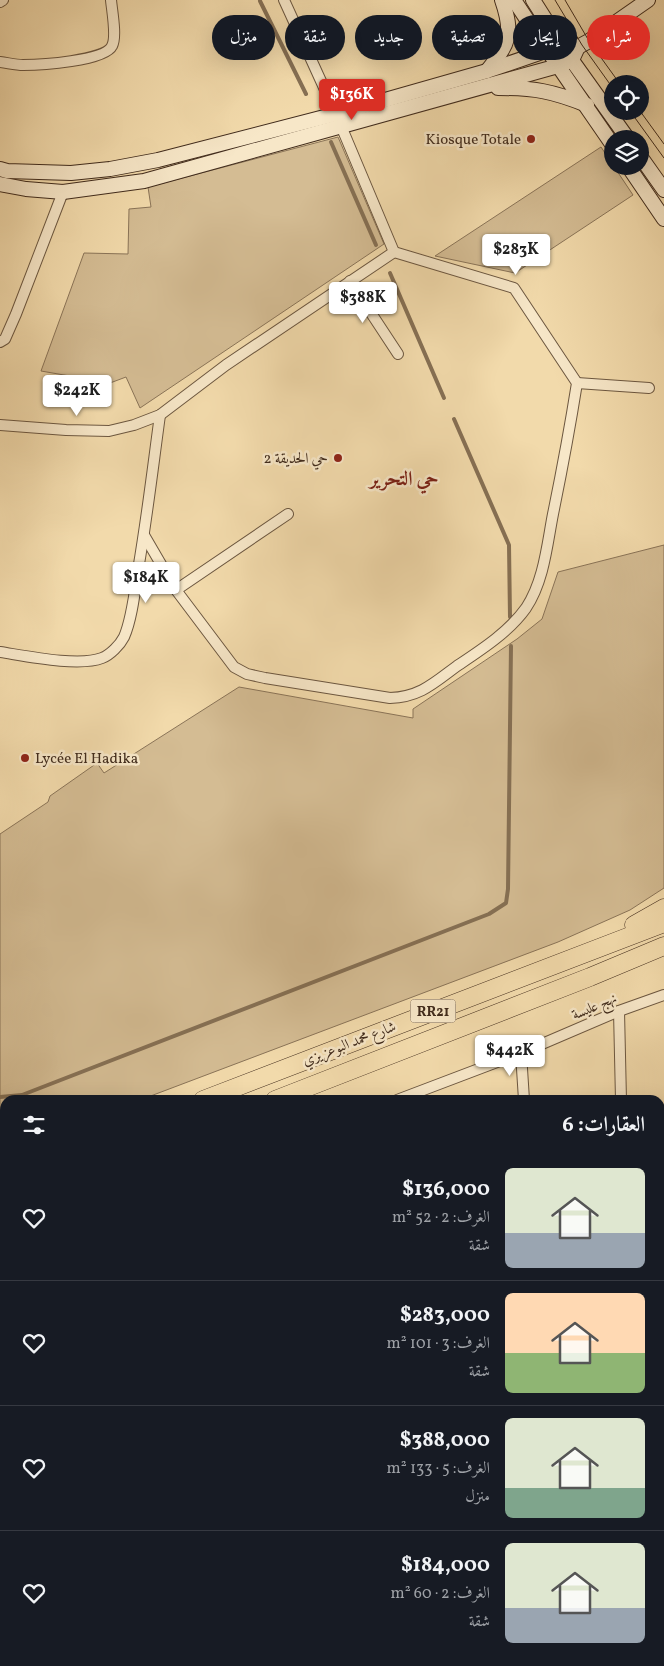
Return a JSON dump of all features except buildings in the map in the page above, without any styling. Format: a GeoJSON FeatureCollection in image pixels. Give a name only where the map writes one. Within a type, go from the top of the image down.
{"type":"FeatureCollection","features":[{"type":"Feature","properties":{"kind":"highway"},"geometry":{"type":"LineString","coordinates":[[584,952],[664,908]]}},
{"type":"Feature","properties":{"kind":"highway","name":"شارع محمد البوعزيزي"},"geometry":{"type":"LineString","coordinates":[[216,1095],[584,952],[664,923]]}},
{"type":"Feature","properties":{"kind":"highway","name":"شارع محمد البوعزيزي"},"geometry":{"type":"LineString","coordinates":[[288,1095],[590,977],[664,946]]}},
{"type":"Feature","properties":{"kind":"highway"},"geometry":{"type":"LineString","coordinates":[[590,977],[628,969],[664,957]]}},
{"type":"Feature","properties":{"kind":"street"},"geometry":{"type":"LineString","coordinates":[[0,62],[23,65],[64,62],[98,57],[105,54],[111,49],[114,42],[111,0]]}},
{"type":"Feature","properties":{"kind":"street"},"geometry":{"type":"LineString","coordinates":[[284,0],[336,114],[394,252]]}},
{"type":"Feature","properties":{"kind":"street"},"geometry":{"type":"LineString","coordinates":[[488,72],[507,43],[509,32],[508,17],[502,0]]}},
{"type":"Feature","properties":{"kind":"street"},"geometry":{"type":"LineString","coordinates":[[514,0],[524,15]]}},
{"type":"Feature","properties":{"kind":"street"},"geometry":{"type":"LineString","coordinates":[[533,0],[543,15]]}},
{"type":"Feature","properties":{"kind":"street"},"geometry":{"type":"LineString","coordinates":[[577,51],[648,0]]}},
{"type":"Feature","properties":{"kind":"street"},"geometry":{"type":"LineString","coordinates":[[577,56],[622,130]]}},
{"type":"Feature","properties":{"kind":"street"},"geometry":{"type":"LineString","coordinates":[[0,169],[7,171],[71,173],[110,169],[158,160],[336,114],[488,72],[524,60]]}},
{"type":"Feature","properties":{"kind":"street"},"geometry":{"type":"LineString","coordinates":[[554,60],[604,132]]}},
{"type":"Feature","properties":{"kind":"street"},"geometry":{"type":"LineString","coordinates":[[0,184],[26,189],[62,192],[144,180],[558,66],[566,60]]}},
{"type":"Feature","properties":{"kind":"street"},"geometry":{"type":"LineString","coordinates":[[480,88],[526,88],[546,91],[587,105]]}},
{"type":"Feature","properties":{"kind":"street"},"geometry":{"type":"LineString","coordinates":[[649,169],[664,190]]}},
{"type":"Feature","properties":{"kind":"street"},"geometry":{"type":"LineString","coordinates":[[634,175],[664,219]]}},
{"type":"Feature","properties":{"kind":"street"},"geometry":{"type":"LineString","coordinates":[[0,342],[5,339],[16,314],[62,192]]}},
{"type":"Feature","properties":{"kind":"street"},"geometry":{"type":"LineString","coordinates":[[0,425],[66,430],[109,430],[134,425],[160,415],[226,365],[394,252]]}},
{"type":"Feature","properties":{"kind":"street"},"geometry":{"type":"LineString","coordinates":[[144,535],[176,590],[234,667],[247,674],[390,698],[404,697],[419,692],[476,653],[514,623],[527,607],[536,590],[545,557],[577,383],[514,288],[394,252]]}},
{"type":"Feature","properties":{"kind":"street"},"geometry":{"type":"LineString","coordinates":[[350,281],[398,354]]}},
{"type":"Feature","properties":{"kind":"street"},"geometry":{"type":"LineString","coordinates":[[577,383],[649,388]]}},
{"type":"Feature","properties":{"kind":"street"},"geometry":{"type":"LineString","coordinates":[[0,652],[78,662],[93,661],[104,657],[124,637],[133,606],[160,415]]}},
{"type":"Feature","properties":{"kind":"street"},"geometry":{"type":"LineString","coordinates":[[176,590],[288,514]]}},
{"type":"Feature","properties":{"kind":"street","name":"نهج عليسة"},"geometry":{"type":"LineString","coordinates":[[423,1095],[619,1011],[664,995]]}},
{"type":"Feature","properties":{"kind":"street"},"geometry":{"type":"LineString","coordinates":[[619,1011],[621,1095]]}},
{"type":"Feature","properties":{"kind":"street"},"geometry":{"type":"LineString","coordinates":[[521,1053],[524,1095]]}},
{"type":"Feature","properties":{"kind":"shaded area"},"geometry":{"type":"Polygon","coordinates":[[[338,137],[384,244],[140,408],[126,377],[110,383],[41,371],[84,253],[128,254],[129,209],[151,207],[148,187],[338,137]]]}},
{"type":"Feature","properties":{"kind":"shaded area"},"geometry":{"type":"Polygon","coordinates":[[[601,147],[604,152],[604,175],[620,175],[633,195],[515,273],[435,256],[601,147]]]}},
{"type":"Feature","properties":{"kind":"shaded area"},"geometry":{"type":"Polygon","coordinates":[[[664,545],[664,888],[630,910],[558,942],[153,1095],[0,1095],[0,834],[48,802],[50,796],[97,763],[104,773],[239,687],[413,718],[413,709],[517,639],[542,619],[558,572],[664,545]]]}},
{"type":"Feature","properties":{"kind":"waterway"},"geometry":{"type":"LineString","coordinates":[[260,1],[306,94]]}},
{"type":"Feature","properties":{"kind":"waterway"},"geometry":{"type":"LineString","coordinates":[[331,142],[376,245]]}},
{"type":"Feature","properties":{"kind":"waterway"},"geometry":{"type":"LineString","coordinates":[[390,273],[444,398]]}},
{"type":"Feature","properties":{"kind":"waterway"},"geometry":{"type":"LineString","coordinates":[[454,419],[509,545],[510,617]]}},
{"type":"Feature","properties":{"kind":"waterway"},"geometry":{"type":"LineString","coordinates":[[22,1095],[489,914],[506,903],[508,889],[511,646]]}},
{"type":"Feature","properties":{"kind":"tram line"},"geometry":{"type":"LineString","coordinates":[[555,0],[582,45],[604,76]]}},
{"type":"Feature","properties":{"kind":"tram line"},"geometry":{"type":"LineString","coordinates":[[565,0],[589,41],[614,75]]}},
{"type":"Feature","properties":{"kind":"tram line"},"geometry":{"type":"LineString","coordinates":[[637,120],[664,158]]}},
{"type":"Feature","properties":{"kind":"tram line"},"geometry":{"type":"LineString","coordinates":[[647,120],[664,144]]}},
{"type":"Feature","properties":{"kind":"place","name":"Kiosque Totale"},"geometry":{"type":"Point","coordinates":[531,139]}},
{"type":"Feature","properties":{"kind":"place","name":"حي الحديقة 2"},"geometry":{"type":"Point","coordinates":[338,458]}},
{"type":"Feature","properties":{"kind":"place","name":"Lycée El Hadika"},"geometry":{"type":"Point","coordinates":[25,758]}},
{"type":"Feature","properties":{"kind":"district","name":"حي التحرير"},"geometry":{"type":"Point","coordinates":[404,478]}}]}
